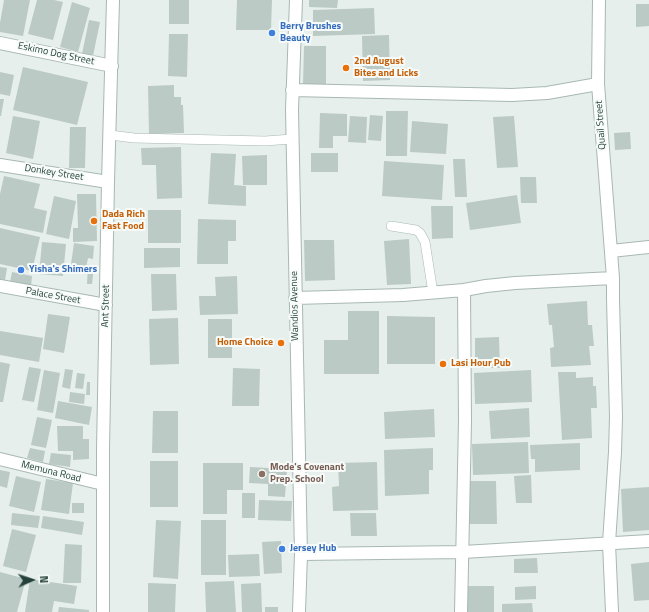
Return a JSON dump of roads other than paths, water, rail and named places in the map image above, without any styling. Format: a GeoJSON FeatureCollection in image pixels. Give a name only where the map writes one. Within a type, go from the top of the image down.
{"type":"FeatureCollection","features":[{"type":"Feature","properties":{"kind":"street","name":"Ant Street"},"geometry":{"type":"LineString","coordinates":[[103,612],[103,449],[113,0]]}},
{"type":"Feature","properties":{"kind":"street","name":"Wandios Avenue"},"geometry":{"type":"LineString","coordinates":[[296,0],[292,90],[292,139],[301,554],[299,612]]}},
{"type":"Feature","properties":{"kind":"street","name":"Quail Street"},"geometry":{"type":"LineString","coordinates":[[599,0],[598,84],[613,278],[616,417],[609,543],[612,612]]}},
{"type":"Feature","properties":{"kind":"street","name":"Eskimo Dog Street"},"geometry":{"type":"LineString","coordinates":[[0,43],[112,66]]}},
{"type":"Feature","properties":{"kind":"street"},"geometry":{"type":"LineString","coordinates":[[292,90],[512,96],[547,93],[598,84]]}},
{"type":"Feature","properties":{"kind":"street","name":"Donkey Street"},"geometry":{"type":"LineString","coordinates":[[0,165],[108,182]]}},
{"type":"Feature","properties":{"kind":"street"},"geometry":{"type":"LineString","coordinates":[[611,251],[649,247]]}},
{"type":"Feature","properties":{"kind":"street"},"geometry":{"type":"LineString","coordinates":[[295,298],[403,295],[464,290],[515,283],[613,278]]}},
{"type":"Feature","properties":{"kind":"street","name":"Palace Street"},"geometry":{"type":"LineString","coordinates":[[0,286],[106,305]]}},
{"type":"Feature","properties":{"kind":"street"},"geometry":{"type":"LineString","coordinates":[[461,612],[465,421],[464,290]]}},
{"type":"Feature","properties":{"kind":"street","name":"Memuna Road"},"geometry":{"type":"LineString","coordinates":[[0,459],[103,484]]}},
{"type":"Feature","properties":{"kind":"street"},"geometry":{"type":"LineString","coordinates":[[301,554],[463,552],[649,541]]}},
{"type":"Feature","properties":{"kind":"lane"},"geometry":{"type":"LineString","coordinates":[[110,135],[134,138],[265,141],[292,139]]}},
{"type":"Feature","properties":{"kind":"lane"},"geometry":{"type":"LineString","coordinates":[[391,226],[416,230],[420,233],[425,242],[433,293]]}},
{"type":"Feature","properties":{"kind":"place","name":"Berry Brushes Beauty"},"geometry":{"type":"Point","coordinates":[272,33]}},
{"type":"Feature","properties":{"kind":"place","name":"2nd August Bites and Licks"},"geometry":{"type":"Point","coordinates":[346,68]}},
{"type":"Feature","properties":{"kind":"place","name":"Dada Rich Fast Food"},"geometry":{"type":"Point","coordinates":[94,221]}},
{"type":"Feature","properties":{"kind":"place","name":"Yisha's Shimers"},"geometry":{"type":"Point","coordinates":[21,270]}},
{"type":"Feature","properties":{"kind":"place","name":"Home Choice"},"geometry":{"type":"Point","coordinates":[281,343]}},
{"type":"Feature","properties":{"kind":"place","name":"Lasi Hour Pub"},"geometry":{"type":"Point","coordinates":[443,364]}},
{"type":"Feature","properties":{"kind":"place","name":"Mode's Covenant Prep. School"},"geometry":{"type":"Point","coordinates":[262,474]}},
{"type":"Feature","properties":{"kind":"place","name":"Jersey Hub"},"geometry":{"type":"Point","coordinates":[282,549]}}]}
